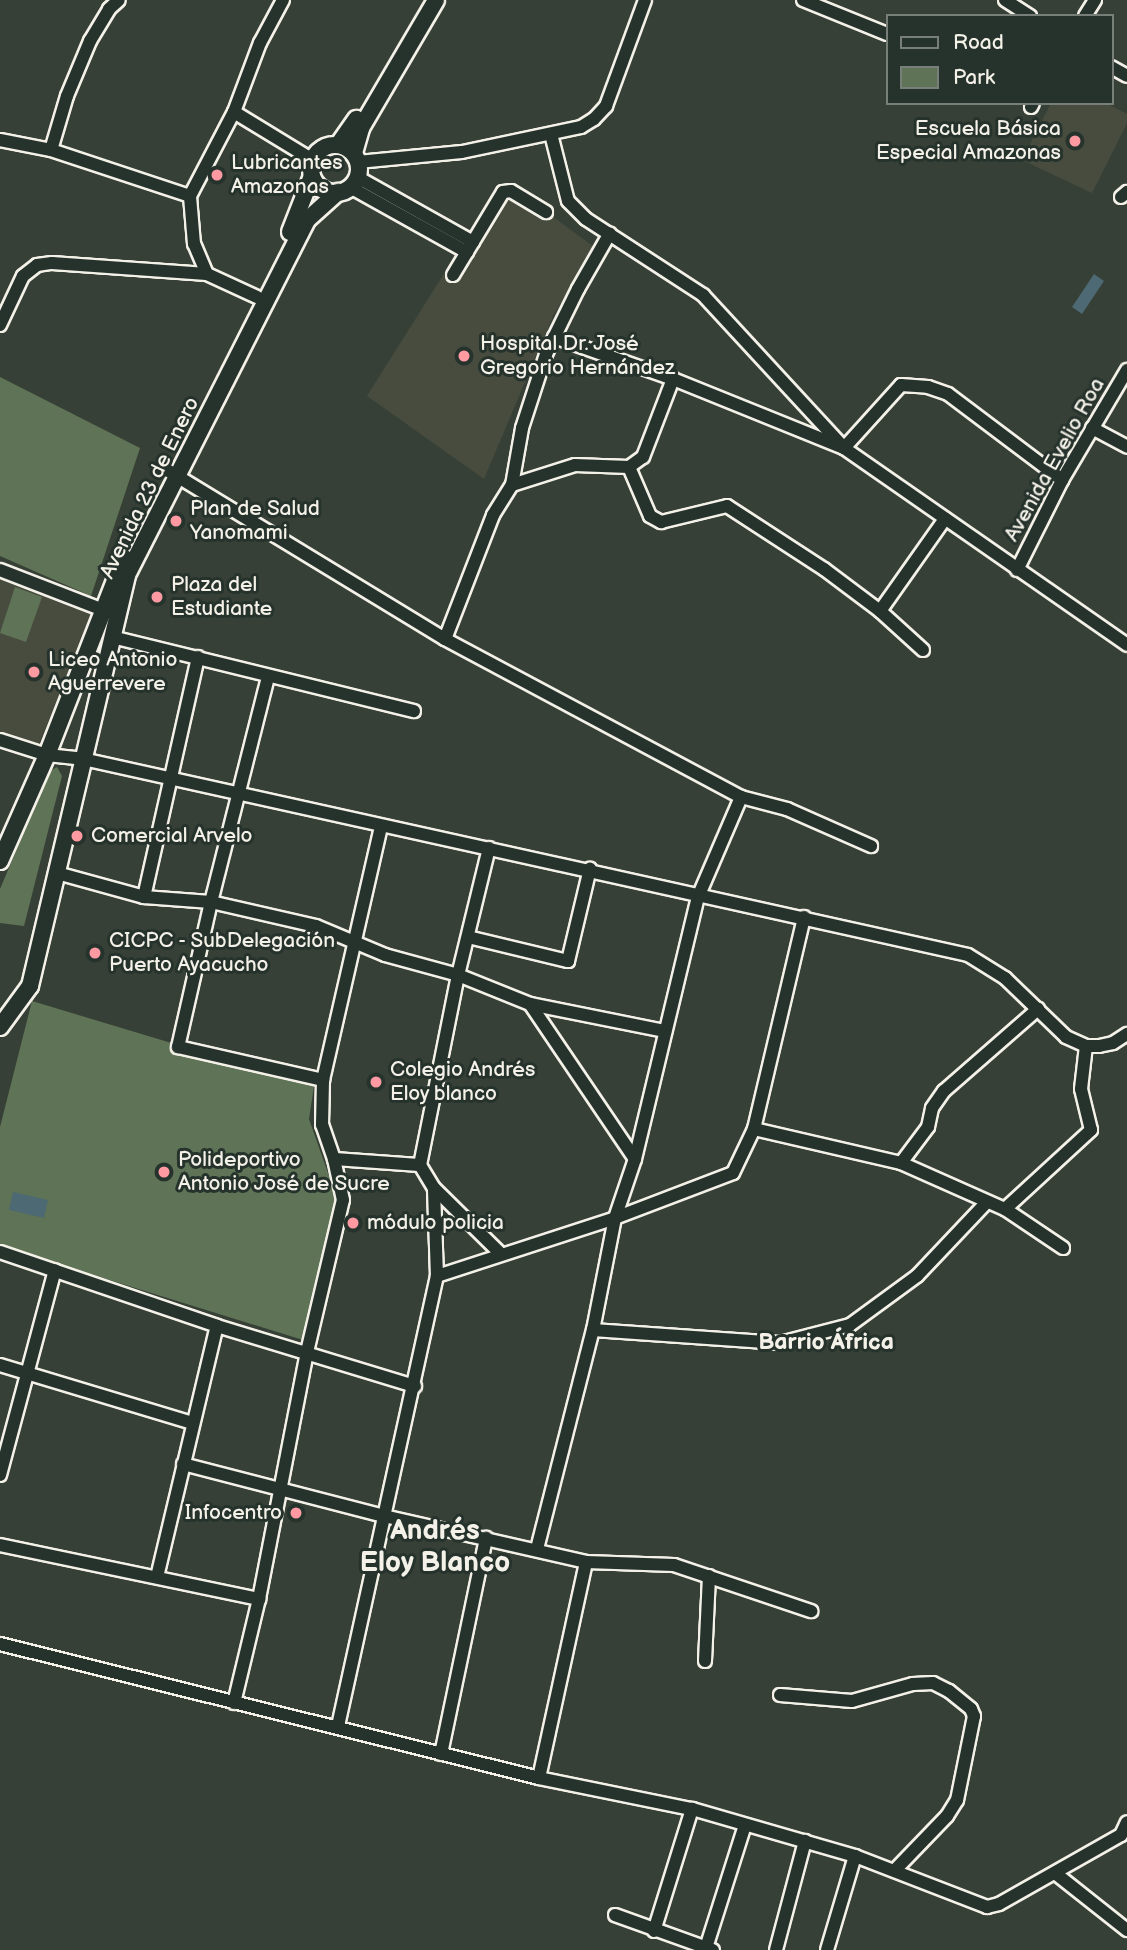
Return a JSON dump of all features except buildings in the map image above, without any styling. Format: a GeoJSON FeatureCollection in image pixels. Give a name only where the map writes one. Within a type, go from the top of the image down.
{"type":"FeatureCollection","features":[{"type":"Feature","properties":{"kind":"main road"},"geometry":{"type":"LineString","coordinates":[[338,145],[351,174],[320,187],[313,168],[323,148],[338,145],[428,0]]}},
{"type":"Feature","properties":{"kind":"main road","name":"Avenida 23 de Enero"},"geometry":{"type":"LineString","coordinates":[[171,473],[307,220],[351,174],[361,128],[436,0]]}},
{"type":"Feature","properties":{"kind":"main road","name":"Avenida 23 de Enero"},"geometry":{"type":"LineString","coordinates":[[1,855],[171,473],[300,210],[313,168]]}},
{"type":"Feature","properties":{"kind":"main road","name":"Avenida 23 de Enero"},"geometry":{"type":"LineString","coordinates":[[0,1027],[30,986],[112,638],[110,613]]}},
{"type":"Feature","properties":{"kind":"street"},"geometry":{"type":"LineString","coordinates":[[51,150],[67,96],[90,41],[109,9],[120,0]]}},
{"type":"Feature","properties":{"kind":"street"},"geometry":{"type":"LineString","coordinates":[[207,274],[194,244],[190,196],[234,112],[260,43],[283,0]]}},
{"type":"Feature","properties":{"kind":"street"},"geometry":{"type":"LineString","coordinates":[[351,174],[581,127],[594,119],[606,106],[645,0]]}},
{"type":"Feature","properties":{"kind":"street"},"geometry":{"type":"LineString","coordinates":[[803,0],[886,34]]}},
{"type":"Feature","properties":{"kind":"street"},"geometry":{"type":"LineString","coordinates":[[1005,0],[1027,14]]}},
{"type":"Feature","properties":{"kind":"street"},"geometry":{"type":"LineString","coordinates":[[234,112],[313,168]]}},
{"type":"Feature","properties":{"kind":"street"},"geometry":{"type":"LineString","coordinates":[[551,134],[568,201],[586,219],[704,295],[844,448],[1127,645]]}},
{"type":"Feature","properties":{"kind":"street"},"geometry":{"type":"LineString","coordinates":[[0,140],[51,150],[190,196]]}},
{"type":"Feature","properties":{"kind":"street"},"geometry":{"type":"LineString","coordinates":[[351,174],[470,246]]}},
{"type":"Feature","properties":{"kind":"street"},"geometry":{"type":"LineString","coordinates":[[453,275],[503,192],[511,191],[546,212]]}},
{"type":"Feature","properties":{"kind":"street"},"geometry":{"type":"LineString","coordinates":[[445,639],[493,515],[512,485],[522,428],[554,337],[610,233]]}},
{"type":"Feature","properties":{"kind":"street"},"geometry":{"type":"LineString","coordinates":[[0,325],[23,276],[37,265],[52,263],[207,274],[257,297]]}},
{"type":"Feature","properties":{"kind":"street"},"geometry":{"type":"LineString","coordinates":[[554,337],[673,379],[844,448]]}},
{"type":"Feature","properties":{"kind":"street","name":"Avenida Evelio Roa"},"geometry":{"type":"LineString","coordinates":[[1017,570],[1062,480],[1127,370]]}},
{"type":"Feature","properties":{"kind":"street"},"geometry":{"type":"LineString","coordinates":[[512,485],[575,466],[629,467],[643,457],[673,379]]}},
{"type":"Feature","properties":{"kind":"street"},"geometry":{"type":"LineString","coordinates":[[844,448],[901,385],[912,384],[948,394],[1062,480]]}},
{"type":"Feature","properties":{"kind":"street"},"geometry":{"type":"LineString","coordinates":[[1092,428],[1127,447]]}},
{"type":"Feature","properties":{"kind":"street"},"geometry":{"type":"LineString","coordinates":[[629,467],[650,516],[661,523],[727,506],[824,569],[880,611],[923,650]]}},
{"type":"Feature","properties":{"kind":"street"},"geometry":{"type":"LineString","coordinates":[[171,473],[445,639],[741,797],[787,809],[871,846]]}},
{"type":"Feature","properties":{"kind":"street"},"geometry":{"type":"LineString","coordinates":[[880,611],[945,519]]}},
{"type":"Feature","properties":{"kind":"street"},"geometry":{"type":"LineString","coordinates":[[0,570],[110,613]]}},
{"type":"Feature","properties":{"kind":"street"},"geometry":{"type":"LineString","coordinates":[[112,638],[414,711]]}},
{"type":"Feature","properties":{"kind":"street"},"geometry":{"type":"LineString","coordinates":[[144,897],[198,657]]}},
{"type":"Feature","properties":{"kind":"street"},"geometry":{"type":"LineString","coordinates":[[268,677],[211,902],[178,1047],[323,1080]]}},
{"type":"Feature","properties":{"kind":"street"},"geometry":{"type":"LineString","coordinates":[[0,740],[47,755],[83,758],[169,780],[380,827],[590,869],[698,897],[804,917],[968,956],[1005,978],[1066,1037],[1086,1046],[1113,1043],[1127,1034]]}},
{"type":"Feature","properties":{"kind":"street"},"geometry":{"type":"LineString","coordinates":[[537,1549],[593,1330],[614,1218],[635,1159],[698,897],[741,797]]}},
{"type":"Feature","properties":{"kind":"street"},"geometry":{"type":"LineString","coordinates":[[234,1703],[259,1599],[307,1352],[343,1200],[334,1159],[322,1125],[323,1080],[380,827]]}},
{"type":"Feature","properties":{"kind":"street"},"geometry":{"type":"LineString","coordinates":[[489,848],[458,975],[421,1165],[434,1188],[500,1253]]}},
{"type":"Feature","properties":{"kind":"street"},"geometry":{"type":"LineString","coordinates":[[468,937],[568,961],[590,869]]}},
{"type":"Feature","properties":{"kind":"street"},"geometry":{"type":"LineString","coordinates":[[57,873],[144,897],[211,902],[316,926],[352,942],[458,975],[530,1004],[664,1031]]}},
{"type":"Feature","properties":{"kind":"street"},"geometry":{"type":"LineString","coordinates":[[437,1276],[500,1253],[614,1218],[733,1173],[754,1129],[804,917]]}},
{"type":"Feature","properties":{"kind":"street"},"geometry":{"type":"LineString","coordinates":[[530,1004],[635,1159]]}},
{"type":"Feature","properties":{"kind":"street"},"geometry":{"type":"LineString","coordinates":[[901,1163],[928,1127],[932,1108],[944,1091],[1038,1009]]}},
{"type":"Feature","properties":{"kind":"street"},"geometry":{"type":"LineString","coordinates":[[1005,1209],[1091,1130],[1081,1089],[1086,1046]]}},
{"type":"Feature","properties":{"kind":"street"},"geometry":{"type":"LineString","coordinates":[[754,1129],[901,1163],[986,1203],[1005,1209],[1063,1248]]}},
{"type":"Feature","properties":{"kind":"street"},"geometry":{"type":"LineString","coordinates":[[334,1159],[421,1165]]}},
{"type":"Feature","properties":{"kind":"street"},"geometry":{"type":"LineString","coordinates":[[338,1727],[437,1276],[434,1188]]}},
{"type":"Feature","properties":{"kind":"street"},"geometry":{"type":"LineString","coordinates":[[593,1330],[780,1343],[850,1325],[917,1276],[986,1203]]}},
{"type":"Feature","properties":{"kind":"street"},"geometry":{"type":"LineString","coordinates":[[0,1252],[217,1326],[415,1386]]}},
{"type":"Feature","properties":{"kind":"street"},"geometry":{"type":"LineString","coordinates":[[0,1475],[55,1270]]}},
{"type":"Feature","properties":{"kind":"street"},"geometry":{"type":"LineString","coordinates":[[157,1577],[217,1326]]}},
{"type":"Feature","properties":{"kind":"street"},"geometry":{"type":"LineString","coordinates":[[0,1365],[192,1423]]}},
{"type":"Feature","properties":{"kind":"street"},"geometry":{"type":"LineString","coordinates":[[183,1464],[384,1516],[586,1562],[674,1565],[811,1611]]}},
{"type":"Feature","properties":{"kind":"street"},"geometry":{"type":"LineString","coordinates":[[441,1754],[486,1538]]}},
{"type":"Feature","properties":{"kind":"street"},"geometry":{"type":"LineString","coordinates":[[0,1545],[259,1599]]}},
{"type":"Feature","properties":{"kind":"street"},"geometry":{"type":"LineString","coordinates":[[539,1778],[586,1562]]}},
{"type":"Feature","properties":{"kind":"street"},"geometry":{"type":"LineString","coordinates":[[705,1661],[709,1576]]}},
{"type":"Feature","properties":{"kind":"street"},"geometry":{"type":"LineString","coordinates":[[0,1644],[539,1778],[692,1809],[855,1856],[987,1907],[1055,1873],[1121,1835],[1127,1822]]}},
{"type":"Feature","properties":{"kind":"street"},"geometry":{"type":"LineString","coordinates":[[780,1695],[852,1701],[913,1684],[933,1683],[949,1691],[971,1709],[974,1716],[957,1800],[947,1816],[894,1871]]}},
{"type":"Feature","properties":{"kind":"street"},"geometry":{"type":"LineString","coordinates":[[654,1931],[692,1809]]}},
{"type":"Feature","properties":{"kind":"street"},"geometry":{"type":"LineString","coordinates":[[614,1915],[710,1949],[745,1825]]}},
{"type":"Feature","properties":{"kind":"street"},"geometry":{"type":"LineString","coordinates":[[776,1950],[805,1841]]}},
{"type":"Feature","properties":{"kind":"street"},"geometry":{"type":"LineString","coordinates":[[827,1950],[855,1856]]}},
{"type":"Feature","properties":{"kind":"street"},"geometry":{"type":"LineString","coordinates":[[1055,1873],[1127,1930]]}},
{"type":"Feature","properties":{"kind":"shaded area","name":"Escuela Básica Especial Amazonas"},"geometry":{"type":"Polygon","coordinates":[[[1050,105],[1110,105],[1127,114],[1127,123],[1092,193],[1022,160],[1050,105]]]}},
{"type":"Feature","properties":{"kind":"shaded area","name":"Hospital Dr. José Gregorio Hernández"},"geometry":{"type":"Polygon","coordinates":[[[514,188],[594,247],[553,316],[484,479],[367,396],[496,191],[514,188]]]}},
{"type":"Feature","properties":{"kind":"shaded area","name":"Liceo Antonio Aguerrevere"},"geometry":{"type":"Polygon","coordinates":[[[0,576],[93,612],[38,746],[0,732],[0,576]]]}},
{"type":"Feature","properties":{"kind":"green space"},"geometry":{"type":"Polygon","coordinates":[[[0,377],[140,448],[91,596],[0,556],[0,377]]]}},
{"type":"Feature","properties":{"kind":"green space"},"geometry":{"type":"Polygon","coordinates":[[[15,587],[42,597],[26,642],[0,633],[15,587]]]}},
{"type":"Feature","properties":{"kind":"green space"},"geometry":{"type":"Polygon","coordinates":[[[57,767],[62,776],[24,926],[0,923],[0,889],[50,771],[57,767]]]}},
{"type":"Feature","properties":{"kind":"green space","name":"Polideportivo Antonio José de Sucre"},"geometry":{"type":"Polygon","coordinates":[[[32,1001],[314,1086],[309,1119],[335,1193],[330,1234],[303,1340],[0,1246],[0,1127],[32,1001]]]}},
{"type":"Feature","properties":{"kind":"water"},"geometry":{"type":"Polygon","coordinates":[[[1094,274],[1104,281],[1082,314],[1072,307],[1094,274]]]}},
{"type":"Feature","properties":{"kind":"water"},"geometry":{"type":"Polygon","coordinates":[[[13,1192],[48,1200],[44,1218],[9,1210],[13,1192]]]}},
{"type":"Feature","properties":{"kind":"place","name":"Escuela Básica Especial Amazonas"},"geometry":{"type":"Point","coordinates":[1075,141]}},
{"type":"Feature","properties":{"kind":"place","name":"Lubricantes Amazonas"},"geometry":{"type":"Point","coordinates":[217,175]}},
{"type":"Feature","properties":{"kind":"place","name":"Hospital Dr. José Gregorio Hernández"},"geometry":{"type":"Point","coordinates":[464,356]}},
{"type":"Feature","properties":{"kind":"place","name":"Plan de Salud Yanomami"},"geometry":{"type":"Point","coordinates":[176,521]}},
{"type":"Feature","properties":{"kind":"place","name":"Plaza del Estudiante"},"geometry":{"type":"Point","coordinates":[157,597]}},
{"type":"Feature","properties":{"kind":"place","name":"Liceo Antonio Aguerrevere"},"geometry":{"type":"Point","coordinates":[34,672]}},
{"type":"Feature","properties":{"kind":"place","name":"Comercial Arvelo"},"geometry":{"type":"Point","coordinates":[77,836]}},
{"type":"Feature","properties":{"kind":"place","name":"CICPC - SubDelegación Puerto Ayacucho"},"geometry":{"type":"Point","coordinates":[95,953]}},
{"type":"Feature","properties":{"kind":"place","name":"Colegio Andrés Eloy blanco"},"geometry":{"type":"Point","coordinates":[376,1082]}},
{"type":"Feature","properties":{"kind":"place","name":"Polideportivo Antonio José de Sucre"},"geometry":{"type":"Point","coordinates":[164,1172]}},
{"type":"Feature","properties":{"kind":"place","name":"módulo policia"},"geometry":{"type":"Point","coordinates":[353,1223]}},
{"type":"Feature","properties":{"kind":"place","name":"Infocentro"},"geometry":{"type":"Point","coordinates":[296,1513]}},
{"type":"Feature","properties":{"kind":"district","name":"Barrio África"},"geometry":{"type":"Point","coordinates":[826,1342]}},
{"type":"Feature","properties":{"kind":"district","name":"Andrés Eloy Blanco"},"geometry":{"type":"Point","coordinates":[435,1547]}}]}
